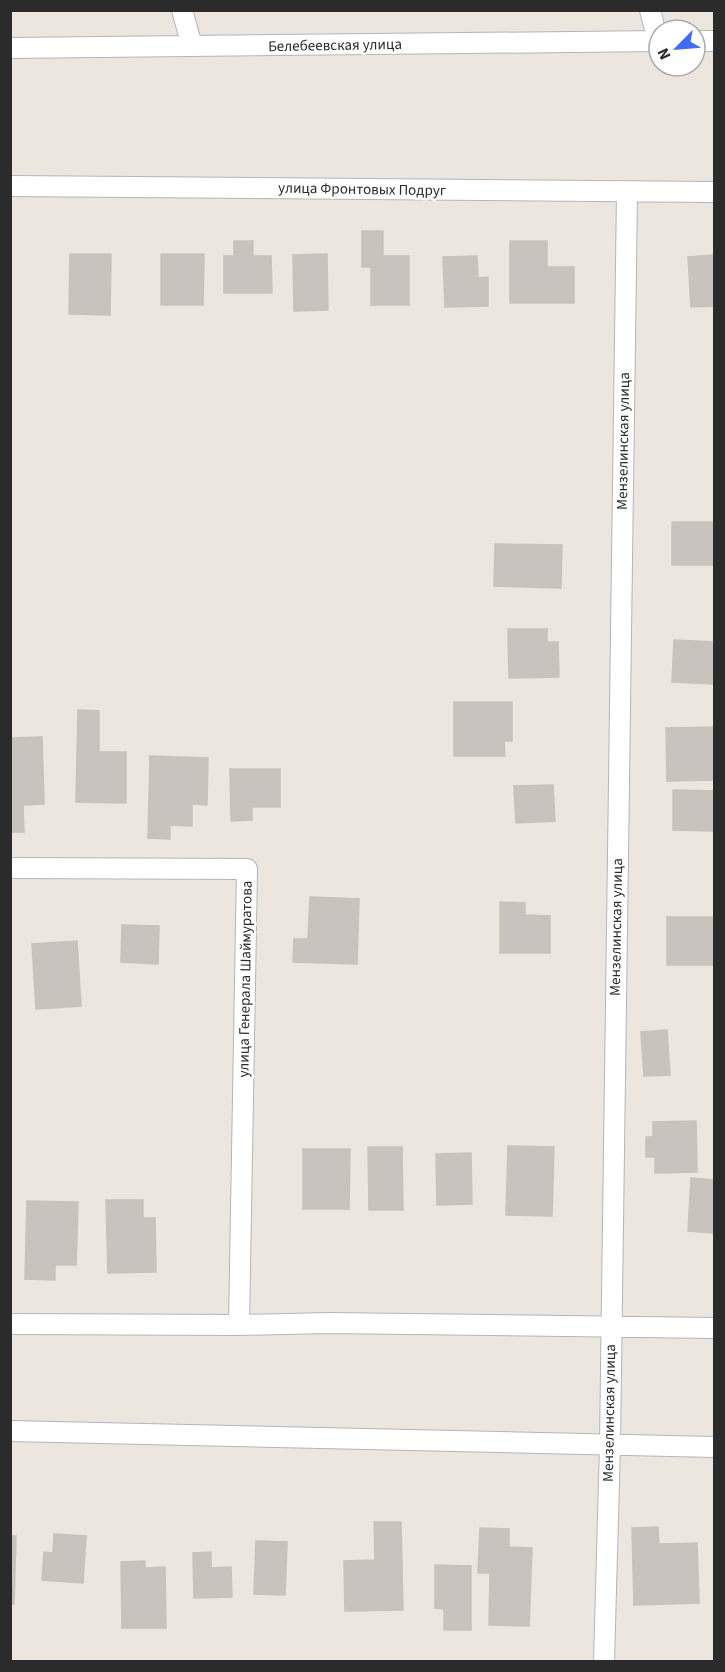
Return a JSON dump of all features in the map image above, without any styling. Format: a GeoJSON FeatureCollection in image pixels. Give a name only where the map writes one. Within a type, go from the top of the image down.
{"type":"FeatureCollection","features":[{"type":"Feature","properties":{"kind":"street"},"geometry":{"type":"LineString","coordinates":[[182,10],[192,46]]}},
{"type":"Feature","properties":{"kind":"street","name":"Белебеевская улица"},"geometry":{"type":"LineString","coordinates":[[10,48],[647,41]]}},
{"type":"Feature","properties":{"kind":"street","name":"улица Фронтовых Подруг"},"geometry":{"type":"LineString","coordinates":[[10,186],[714,192]]}},
{"type":"Feature","properties":{"kind":"street","name":"Мензелинская улица"},"geometry":{"type":"LineString","coordinates":[[604,1662],[610,1445],[627,192]]}},
{"type":"Feature","properties":{"kind":"street","name":"улица Генерала Шаймуратова"},"geometry":{"type":"LineString","coordinates":[[10,868],[247,869],[239,1325]]}},
{"type":"Feature","properties":{"kind":"street"},"geometry":{"type":"LineString","coordinates":[[10,1324],[329,1323],[714,1328]]}},
{"type":"Feature","properties":{"kind":"street"},"geometry":{"type":"LineString","coordinates":[[10,1431],[714,1447]]}},
{"type":"Feature","properties":{"kind":"building"},"geometry":{"type":"Polygon","coordinates":[[[362,231],[383,231],[383,256],[409,256],[409,305],[371,305],[371,267],[362,267],[362,231]]]}},
{"type":"Feature","properties":{"kind":"building"},"geometry":{"type":"Polygon","coordinates":[[[234,241],[253,241],[253,256],[271,256],[272,293],[224,293],[224,256],[234,256],[234,241]]]}},
{"type":"Feature","properties":{"kind":"building"},"geometry":{"type":"Polygon","coordinates":[[[510,241],[547,241],[547,267],[574,267],[574,303],[510,303],[510,241]]]}},
{"type":"Feature","properties":{"kind":"building"},"geometry":{"type":"Polygon","coordinates":[[[70,254],[111,254],[110,315],[69,314],[70,254]]]}},
{"type":"Feature","properties":{"kind":"building"},"geometry":{"type":"Polygon","coordinates":[[[161,254],[204,254],[203,305],[161,305],[161,254]]]}},
{"type":"Feature","properties":{"kind":"building"},"geometry":{"type":"Polygon","coordinates":[[[327,254],[328,310],[294,311],[293,255],[327,254]]]}},
{"type":"Feature","properties":{"kind":"building"},"geometry":{"type":"Polygon","coordinates":[[[714,255],[714,306],[691,307],[688,257],[714,255]]]}},
{"type":"Feature","properties":{"kind":"building"},"geometry":{"type":"Polygon","coordinates":[[[477,256],[478,278],[488,277],[488,306],[445,307],[443,257],[477,256]]]}},
{"type":"Feature","properties":{"kind":"building"},"geometry":{"type":"Polygon","coordinates":[[[672,522],[714,522],[714,565],[672,565],[672,522]]]}},
{"type":"Feature","properties":{"kind":"building"},"geometry":{"type":"Polygon","coordinates":[[[495,544],[562,545],[561,588],[494,586],[495,544]]]}},
{"type":"Feature","properties":{"kind":"building"},"geometry":{"type":"Polygon","coordinates":[[[508,629],[547,629],[547,642],[558,642],[559,677],[509,678],[508,629]]]}},
{"type":"Feature","properties":{"kind":"building"},"geometry":{"type":"Polygon","coordinates":[[[674,640],[714,642],[714,684],[672,682],[674,640]]]}},
{"type":"Feature","properties":{"kind":"building"},"geometry":{"type":"Polygon","coordinates":[[[454,702],[512,702],[512,741],[504,741],[505,756],[454,756],[454,702]]]}},
{"type":"Feature","properties":{"kind":"building"},"geometry":{"type":"Polygon","coordinates":[[[78,710],[99,711],[99,752],[126,752],[126,803],[76,802],[78,710]]]}},
{"type":"Feature","properties":{"kind":"building"},"geometry":{"type":"Polygon","coordinates":[[[714,727],[714,780],[667,781],[666,728],[714,727]]]}},
{"type":"Feature","properties":{"kind":"building"},"geometry":{"type":"Polygon","coordinates":[[[42,737],[44,804],[23,805],[24,832],[10,832],[10,738],[42,737]]]}},
{"type":"Feature","properties":{"kind":"building"},"geometry":{"type":"Polygon","coordinates":[[[150,756],[208,758],[207,805],[192,804],[192,826],[170,825],[170,839],[148,838],[150,756]]]}},
{"type":"Feature","properties":{"kind":"building"},"geometry":{"type":"Polygon","coordinates":[[[230,769],[280,769],[280,807],[252,807],[252,820],[231,821],[230,769]]]}},
{"type":"Feature","properties":{"kind":"building"},"geometry":{"type":"Polygon","coordinates":[[[553,785],[555,821],[516,823],[514,786],[553,785]]]}},
{"type":"Feature","properties":{"kind":"building"},"geometry":{"type":"Polygon","coordinates":[[[673,790],[714,791],[714,831],[673,830],[673,790]]]}},
{"type":"Feature","properties":{"kind":"building"},"geometry":{"type":"Polygon","coordinates":[[[310,897],[359,899],[357,964],[293,962],[294,939],[308,939],[310,897]]]}},
{"type":"Feature","properties":{"kind":"building"},"geometry":{"type":"Polygon","coordinates":[[[500,902],[525,903],[525,915],[550,916],[550,953],[500,953],[500,902]]]}},
{"type":"Feature","properties":{"kind":"building"},"geometry":{"type":"Polygon","coordinates":[[[667,917],[714,917],[714,965],[667,965],[667,917]]]}},
{"type":"Feature","properties":{"kind":"building"},"geometry":{"type":"Polygon","coordinates":[[[122,925],[159,926],[158,964],[121,962],[122,925]]]}},
{"type":"Feature","properties":{"kind":"building"},"geometry":{"type":"Polygon","coordinates":[[[77,941],[81,1006],[36,1009],[32,944],[77,941]]]}},
{"type":"Feature","properties":{"kind":"building"},"geometry":{"type":"Polygon","coordinates":[[[667,1030],[670,1075],[644,1076],[641,1032],[667,1030]]]}},
{"type":"Feature","properties":{"kind":"building"},"geometry":{"type":"Polygon","coordinates":[[[696,1121],[697,1172],[655,1173],[655,1157],[646,1157],[646,1137],[653,1137],[653,1122],[696,1121]]]}},
{"type":"Feature","properties":{"kind":"building"},"geometry":{"type":"Polygon","coordinates":[[[508,1146],[554,1147],[552,1216],[506,1215],[508,1146]]]}},
{"type":"Feature","properties":{"kind":"building"},"geometry":{"type":"Polygon","coordinates":[[[368,1147],[402,1147],[403,1210],[369,1210],[368,1147]]]}},
{"type":"Feature","properties":{"kind":"building"},"geometry":{"type":"Polygon","coordinates":[[[303,1149],[350,1149],[349,1209],[303,1209],[303,1149]]]}},
{"type":"Feature","properties":{"kind":"building"},"geometry":{"type":"Polygon","coordinates":[[[471,1153],[472,1204],[437,1205],[436,1154],[471,1153]]]}},
{"type":"Feature","properties":{"kind":"building"},"geometry":{"type":"Polygon","coordinates":[[[691,1178],[714,1180],[714,1233],[688,1231],[691,1178]]]}},
{"type":"Feature","properties":{"kind":"building"},"geometry":{"type":"Polygon","coordinates":[[[106,1200],[143,1200],[143,1218],[155,1218],[156,1272],[108,1273],[106,1200]]]}},
{"type":"Feature","properties":{"kind":"building"},"geometry":{"type":"Polygon","coordinates":[[[27,1201],[78,1202],[76,1265],[55,1265],[55,1280],[25,1279],[27,1201]]]}},
{"type":"Feature","properties":{"kind":"building"},"geometry":{"type":"Polygon","coordinates":[[[374,1522],[401,1522],[403,1610],[345,1611],[344,1561],[375,1560],[374,1522]]]}},
{"type":"Feature","properties":{"kind":"building"},"geometry":{"type":"Polygon","coordinates":[[[658,1527],[659,1544],[697,1543],[699,1603],[634,1605],[632,1528],[658,1527]]]}},
{"type":"Feature","properties":{"kind":"building"},"geometry":{"type":"Polygon","coordinates":[[[480,1528],[509,1529],[509,1547],[532,1548],[529,1626],[489,1625],[490,1573],[478,1573],[480,1528]]]}},
{"type":"Feature","properties":{"kind":"building"},"geometry":{"type":"Polygon","coordinates":[[[54,1534],[86,1536],[83,1583],[42,1580],[44,1552],[53,1553],[54,1534]]]}},
{"type":"Feature","properties":{"kind":"building"},"geometry":{"type":"Polygon","coordinates":[[[10,1536],[16,1536],[14,1604],[10,1604],[10,1536]]]}},
{"type":"Feature","properties":{"kind":"building"},"geometry":{"type":"Polygon","coordinates":[[[256,1541],[287,1542],[285,1595],[254,1594],[256,1541]]]}},
{"type":"Feature","properties":{"kind":"building"},"geometry":{"type":"Polygon","coordinates":[[[211,1552],[211,1568],[231,1567],[232,1597],[194,1598],[193,1553],[211,1552]]]}},
{"type":"Feature","properties":{"kind":"building"},"geometry":{"type":"Polygon","coordinates":[[[145,1561],[145,1568],[165,1567],[166,1628],[122,1628],[121,1562],[145,1561]]]}},
{"type":"Feature","properties":{"kind":"building"},"geometry":{"type":"Polygon","coordinates":[[[435,1565],[471,1566],[471,1630],[444,1630],[444,1609],[435,1608],[435,1565]]]}}]}
